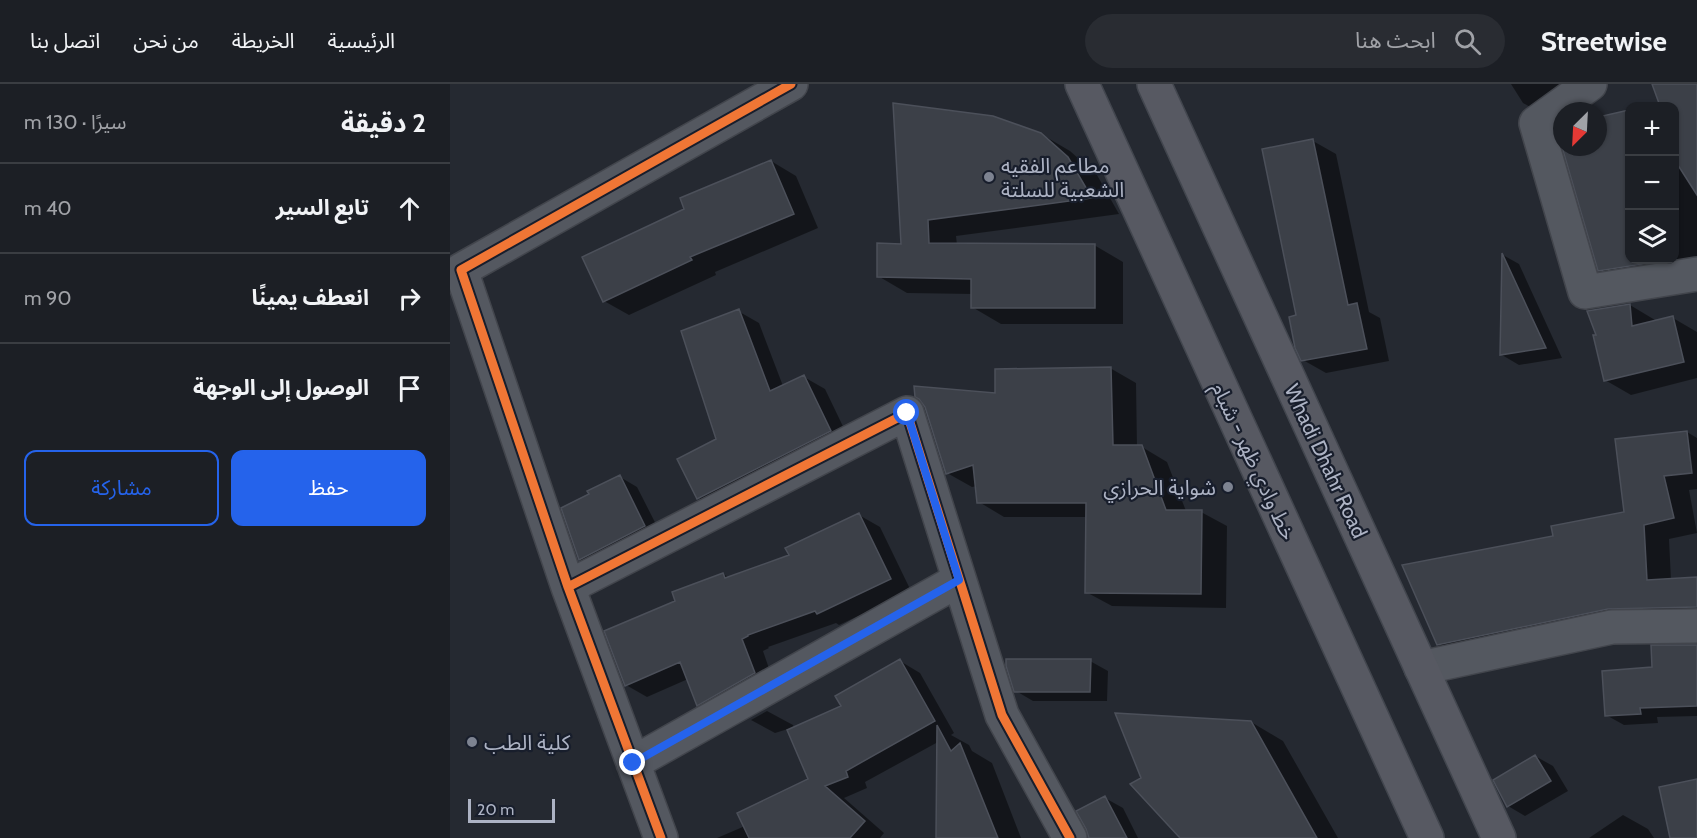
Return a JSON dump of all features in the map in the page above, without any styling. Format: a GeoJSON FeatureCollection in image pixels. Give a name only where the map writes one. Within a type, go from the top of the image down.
{"type":"FeatureCollection","features":[{"type":"Feature","properties":{"kind":"main road","name":"خط وادي ظهر - شبام"},"geometry":{"type":"LineString","coordinates":[[1082,84],[1427,838]]}},
{"type":"Feature","properties":{"kind":"main road","name":"Whadi Dhahr Road"},"geometry":{"type":"LineString","coordinates":[[1154,84],[1499,838]]}},
{"type":"Feature","properties":{"kind":"street"},"geometry":{"type":"LineString","coordinates":[[661,838],[568,587],[461,270],[791,84]]}},
{"type":"Feature","properties":{"kind":"street"},"geometry":{"type":"LineString","coordinates":[[1590,84],[1536,123],[1585,291],[1697,274]]}},
{"type":"Feature","properties":{"kind":"street"},"geometry":{"type":"LineString","coordinates":[[568,587],[907,413],[1002,715],[1070,838]]}},
{"type":"Feature","properties":{"kind":"street"},"geometry":{"type":"LineString","coordinates":[[633,763],[959,580]]}},
{"type":"Feature","properties":{"kind":"street"},"geometry":{"type":"LineString","coordinates":[[1421,668],[1612,627],[1697,626]]}},
{"type":"Feature","properties":{"kind":"building"},"geometry":{"type":"Polygon","coordinates":[[[1652,84],[1697,84],[1697,195],[1679,167],[1679,102],[1659,102],[1652,84]]]}},
{"type":"Feature","properties":{"kind":"building"},"geometry":{"type":"Polygon","coordinates":[[[893,103],[993,116],[1041,133],[1068,157],[1092,198],[928,220],[929,243],[1095,244],[1095,308],[971,308],[971,279],[877,277],[877,243],[901,244],[893,103]]]}},
{"type":"Feature","properties":{"kind":"building"},"geometry":{"type":"Polygon","coordinates":[[[1625,111],[1625,264],[1643,264],[1598,271],[1565,156],[1607,156],[1607,115],[1625,111]]]}},
{"type":"Feature","properties":{"kind":"building"},"geometry":{"type":"Polygon","coordinates":[[[1313,139],[1348,305],[1357,303],[1367,349],[1301,361],[1295,348],[1289,317],[1296,315],[1262,149],[1313,139]]]}},
{"type":"Feature","properties":{"kind":"building"},"geometry":{"type":"Polygon","coordinates":[[[771,160],[794,214],[690,257],[692,260],[603,302],[582,257],[684,209],[680,198],[771,160]]]}},
{"type":"Feature","properties":{"kind":"building"},"geometry":{"type":"Polygon","coordinates":[[[1502,253],[1546,348],[1500,355],[1502,253]]]}},
{"type":"Feature","properties":{"kind":"building"},"geometry":{"type":"Polygon","coordinates":[[[1630,304],[1632,326],[1673,316],[1684,362],[1604,381],[1593,335],[1596,335],[1587,311],[1630,304]]]}},
{"type":"Feature","properties":{"kind":"building"},"geometry":{"type":"Polygon","coordinates":[[[739,309],[770,391],[804,375],[831,431],[697,499],[677,459],[716,439],[681,331],[739,309]]]}},
{"type":"Feature","properties":{"kind":"building"},"geometry":{"type":"Polygon","coordinates":[[[1111,367],[1113,445],[1142,445],[1166,510],[1202,510],[1201,594],[1085,593],[1086,503],[977,503],[973,465],[946,474],[925,407],[915,397],[914,386],[995,393],[995,369],[1111,367]]]}},
{"type":"Feature","properties":{"kind":"building"},"geometry":{"type":"Polygon","coordinates":[[[1687,431],[1692,473],[1664,476],[1674,518],[1644,525],[1647,580],[1697,577],[1697,607],[1608,609],[1437,645],[1402,565],[1553,536],[1551,526],[1624,512],[1615,439],[1687,431]]]}},
{"type":"Feature","properties":{"kind":"building"},"geometry":{"type":"Polygon","coordinates":[[[620,475],[645,526],[579,560],[561,508],[589,494],[587,491],[620,475]]]}},
{"type":"Feature","properties":{"kind":"building"},"geometry":{"type":"Polygon","coordinates":[[[859,513],[891,579],[817,614],[815,611],[748,635],[742,639],[755,673],[697,706],[680,662],[625,686],[604,631],[675,601],[672,592],[723,573],[725,578],[789,555],[785,548],[859,513]]]}},
{"type":"Feature","properties":{"kind":"building"},"geometry":{"type":"Polygon","coordinates":[[[1651,645],[1697,645],[1697,706],[1640,708],[1641,714],[1605,716],[1602,671],[1652,667],[1651,645]]]}},
{"type":"Feature","properties":{"kind":"building"},"geometry":{"type":"Polygon","coordinates":[[[900,659],[935,721],[846,771],[848,777],[825,786],[865,821],[850,838],[749,838],[737,813],[808,779],[787,730],[841,706],[835,696],[900,659]]]}},
{"type":"Feature","properties":{"kind":"building"},"geometry":{"type":"Polygon","coordinates":[[[1006,659],[1091,659],[1090,692],[1014,692],[1006,659]]]}},
{"type":"Feature","properties":{"kind":"building"},"geometry":{"type":"Polygon","coordinates":[[[1115,713],[1251,721],[1317,838],[1180,838],[1130,784],[1141,778],[1115,713]]]}},
{"type":"Feature","properties":{"kind":"building"},"geometry":{"type":"Polygon","coordinates":[[[937,725],[951,751],[960,743],[998,838],[936,838],[937,725]]]}},
{"type":"Feature","properties":{"kind":"building"},"geometry":{"type":"Polygon","coordinates":[[[1535,755],[1551,781],[1507,807],[1493,780],[1535,755]]]}},
{"type":"Feature","properties":{"kind":"building"},"geometry":{"type":"Polygon","coordinates":[[[1697,779],[1697,838],[1670,838],[1659,787],[1697,779]]]}},
{"type":"Feature","properties":{"kind":"building"},"geometry":{"type":"Polygon","coordinates":[[[1105,796],[1127,838],[1089,838],[1076,811],[1105,796]]]}},
{"type":"Feature","properties":{"kind":"cycle path"},"geometry":{"type":"LineString","coordinates":[[661,838],[568,587],[461,270],[791,84]]}},
{"type":"Feature","properties":{"kind":"cycle path"},"geometry":{"type":"LineString","coordinates":[[568,587],[907,413],[1002,715],[1070,838]]}},
{"type":"Feature","properties":{"kind":"place","name":"مطاعم الفقيه الشعبية للسلتة"},"geometry":{"type":"Point","coordinates":[989,177]}},
{"type":"Feature","properties":{"kind":"place","name":"شواية الحرازي"},"geometry":{"type":"Point","coordinates":[1228,487]}},
{"type":"Feature","properties":{"kind":"place","name":"كلية الطب"},"geometry":{"type":"Point","coordinates":[472,742]}},
{"type":"Feature","properties":{"kind":"route"},"geometry":{"type":"LineString","coordinates":[[633,763],[959,580],[907,413]]}}]}
